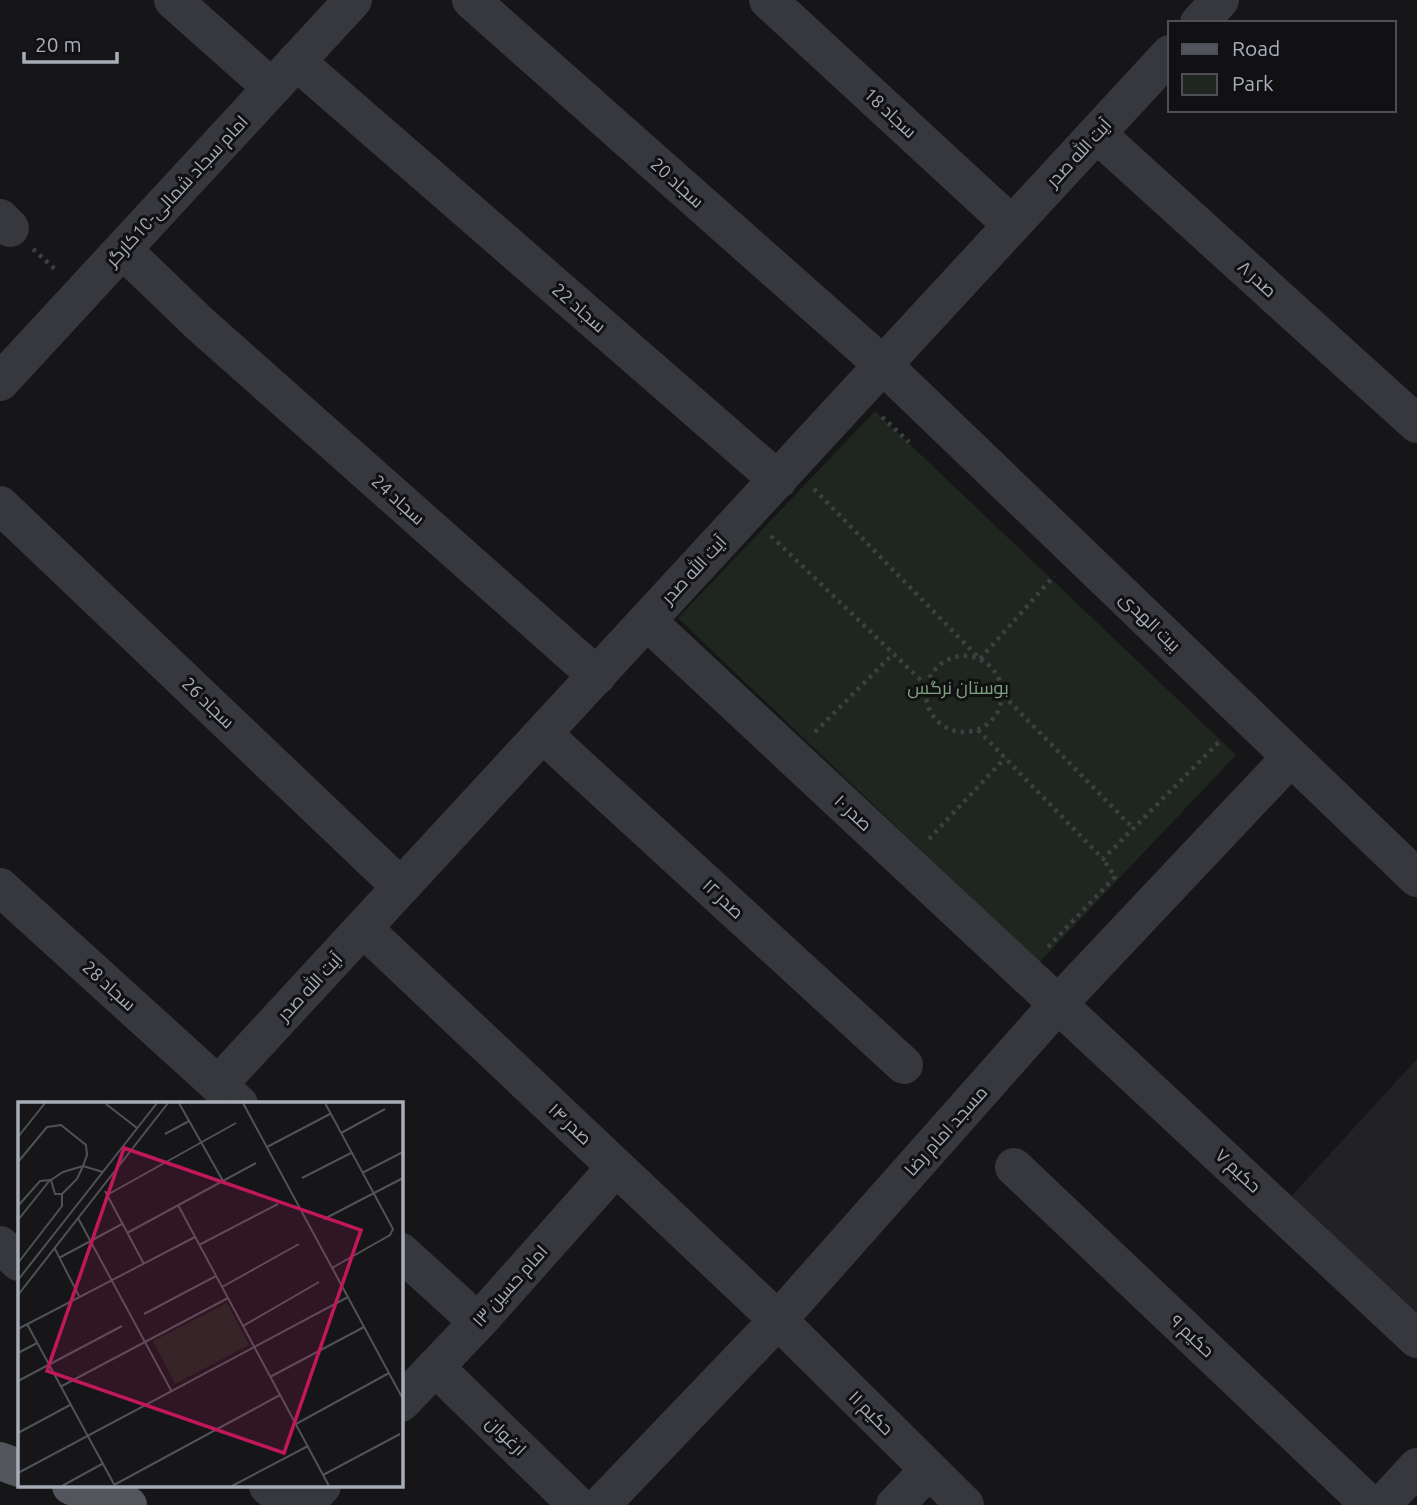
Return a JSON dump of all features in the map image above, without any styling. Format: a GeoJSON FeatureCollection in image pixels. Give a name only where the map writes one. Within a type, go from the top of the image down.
{"type":"FeatureCollection","features":[{"type":"Feature","properties":{"kind":"main road"},"geometry":{"type":"LineString","coordinates":[[0,1461],[18,1468]]}},
{"type":"Feature","properties":{"kind":"main road"},"geometry":{"type":"LineString","coordinates":[[77,1488],[128,1505]]}},
{"type":"Feature","properties":{"kind":"street","name":"سجاد 22"},"geometry":{"type":"LineString","coordinates":[[173,0],[381,136],[798,488]]}},
{"type":"Feature","properties":{"kind":"street","name":"امام سجاد شمالی-10کارگر"},"geometry":{"type":"LineString","coordinates":[[0,382],[353,0]]}},
{"type":"Feature","properties":{"kind":"street","name":"سجاد 20"},"geometry":{"type":"LineString","coordinates":[[471,0],[883,365]]}},
{"type":"Feature","properties":{"kind":"street","name":"سجاد 18"},"geometry":{"type":"LineString","coordinates":[[768,0],[1012,225]]}},
{"type":"Feature","properties":{"kind":"street"},"geometry":{"type":"LineString","coordinates":[[1201,21],[1220,0]]}},
{"type":"Feature","properties":{"kind":"street","name":"آیت الله صدر"},"geometry":{"type":"LineString","coordinates":[[229,1095],[401,887],[647,621],[798,488],[883,365],[1168,56]]}},
{"type":"Feature","properties":{"kind":"street","name":"صدر ۸"},"geometry":{"type":"LineString","coordinates":[[1097,134],[1417,424]]}},
{"type":"Feature","properties":{"kind":"street","name":"سجاد 24"},"geometry":{"type":"LineString","coordinates":[[123,250],[200,324],[597,676]]}},
{"type":"Feature","properties":{"kind":"street","name":"بیت الهدی"},"geometry":{"type":"LineString","coordinates":[[883,365],[1060,570],[1291,757],[1417,878]]}},
{"type":"Feature","properties":{"kind":"street","name":"سجاد 26"},"geometry":{"type":"LineString","coordinates":[[7,512],[401,887]]}},
{"type":"Feature","properties":{"kind":"street","name":"صدر ۱۰"},"geometry":{"type":"LineString","coordinates":[[647,621],[1058,1004]]}},
{"type":"Feature","properties":{"kind":"street","name":"صدر ۱۲"},"geometry":{"type":"LineString","coordinates":[[543,734],[904,1065]]}},
{"type":"Feature","properties":{"kind":"street","name":"مسجد امام رضا"},"geometry":{"type":"LineString","coordinates":[[601,1505],[778,1320],[1058,1004],[1291,757]]}},
{"type":"Feature","properties":{"kind":"street","name":"سجاد 28"},"geometry":{"type":"LineString","coordinates":[[0,887],[229,1095]]}},
{"type":"Feature","properties":{"kind":"street","name":"صدر ۱۴"},"geometry":{"type":"LineString","coordinates":[[364,929],[778,1320]]}},
{"type":"Feature","properties":{"kind":"street","name":"حکیم ۷"},"geometry":{"type":"LineString","coordinates":[[1058,1004],[1417,1339]]}},
{"type":"Feature","properties":{"kind":"street","name":"امام حسین ۱۳"},"geometry":{"type":"LineString","coordinates":[[402,1402],[478,1322],[616,1167]]}},
{"type":"Feature","properties":{"kind":"street","name":"حکیم ۹"},"geometry":{"type":"LineString","coordinates":[[1014,1167],[1370,1505]]}},
{"type":"Feature","properties":{"kind":"street"},"geometry":{"type":"LineString","coordinates":[[0,1245],[18,1261]]}},
{"type":"Feature","properties":{"kind":"street"},"geometry":{"type":"LineString","coordinates":[[402,1253],[478,1322]]}},
{"type":"Feature","properties":{"kind":"street","name":"حکیم ۱۱"},"geometry":{"type":"LineString","coordinates":[[778,1320],[965,1505]]}},
{"type":"Feature","properties":{"kind":"street","name":"ارغوان"},"geometry":{"type":"LineString","coordinates":[[435,1367],[577,1505]]}},
{"type":"Feature","properties":{"kind":"street"},"geometry":{"type":"LineString","coordinates":[[1382,1505],[1417,1467]]}},
{"type":"Feature","properties":{"kind":"street"},"geometry":{"type":"LineString","coordinates":[[895,1505],[928,1471]]}},
{"type":"Feature","properties":{"kind":"street"},"geometry":{"type":"LineString","coordinates":[[270,1488],[290,1505]]}},
{"type":"Feature","properties":{"kind":"street"},"geometry":{"type":"LineString","coordinates":[[304,1505],[320,1488]]}},
{"type":"Feature","properties":{"kind":"path"},"geometry":{"type":"LineString","coordinates":[[5,223],[82,294]]}},
{"type":"Feature","properties":{"kind":"path"},"geometry":{"type":"LineString","coordinates":[[878,414],[917,450]]}},
{"type":"Feature","properties":{"kind":"path"},"geometry":{"type":"LineString","coordinates":[[820,478],[798,488],[980,659],[992,667],[1000,680],[1002,695],[999,710],[991,722],[978,730],[956,731],[936,721],[928,708],[927,686],[937,666],[950,658],[965,655],[980,659]]}},
{"type":"Feature","properties":{"kind":"path"},"geometry":{"type":"LineString","coordinates":[[777,524],[768,534],[927,686]]}},
{"type":"Feature","properties":{"kind":"path"},"geometry":{"type":"LineString","coordinates":[[980,659],[1060,570]]}},
{"type":"Feature","properties":{"kind":"path"},"geometry":{"type":"LineString","coordinates":[[813,734],[893,654]]}},
{"type":"Feature","properties":{"kind":"path"},"geometry":{"type":"LineString","coordinates":[[1002,695],[1134,829]]}},
{"type":"Feature","properties":{"kind":"path"},"geometry":{"type":"LineString","coordinates":[[803,724],[822,743]]}},
{"type":"Feature","properties":{"kind":"path"},"geometry":{"type":"LineString","coordinates":[[978,730],[1103,859],[1115,877],[1045,951]]}},
{"type":"Feature","properties":{"kind":"path"},"geometry":{"type":"LineString","coordinates":[[1103,859],[1223,742],[1213,732]]}},
{"type":"Feature","properties":{"kind":"path"},"geometry":{"type":"LineString","coordinates":[[927,841],[1005,758]]}},
{"type":"Feature","properties":{"kind":"path"},"geometry":{"type":"LineString","coordinates":[[917,832],[937,850]]}},
{"type":"Feature","properties":{"kind":"shaded area"},"geometry":{"type":"Polygon","coordinates":[[[1417,1059],[1417,1321],[1287,1201],[1417,1059]]]}},
{"type":"Feature","properties":{"kind":"green space","name":"بوستان نرگس"},"geometry":{"type":"Polygon","coordinates":[[[875,411],[1236,755],[1039,963],[678,618],[875,411]]]}}]}
